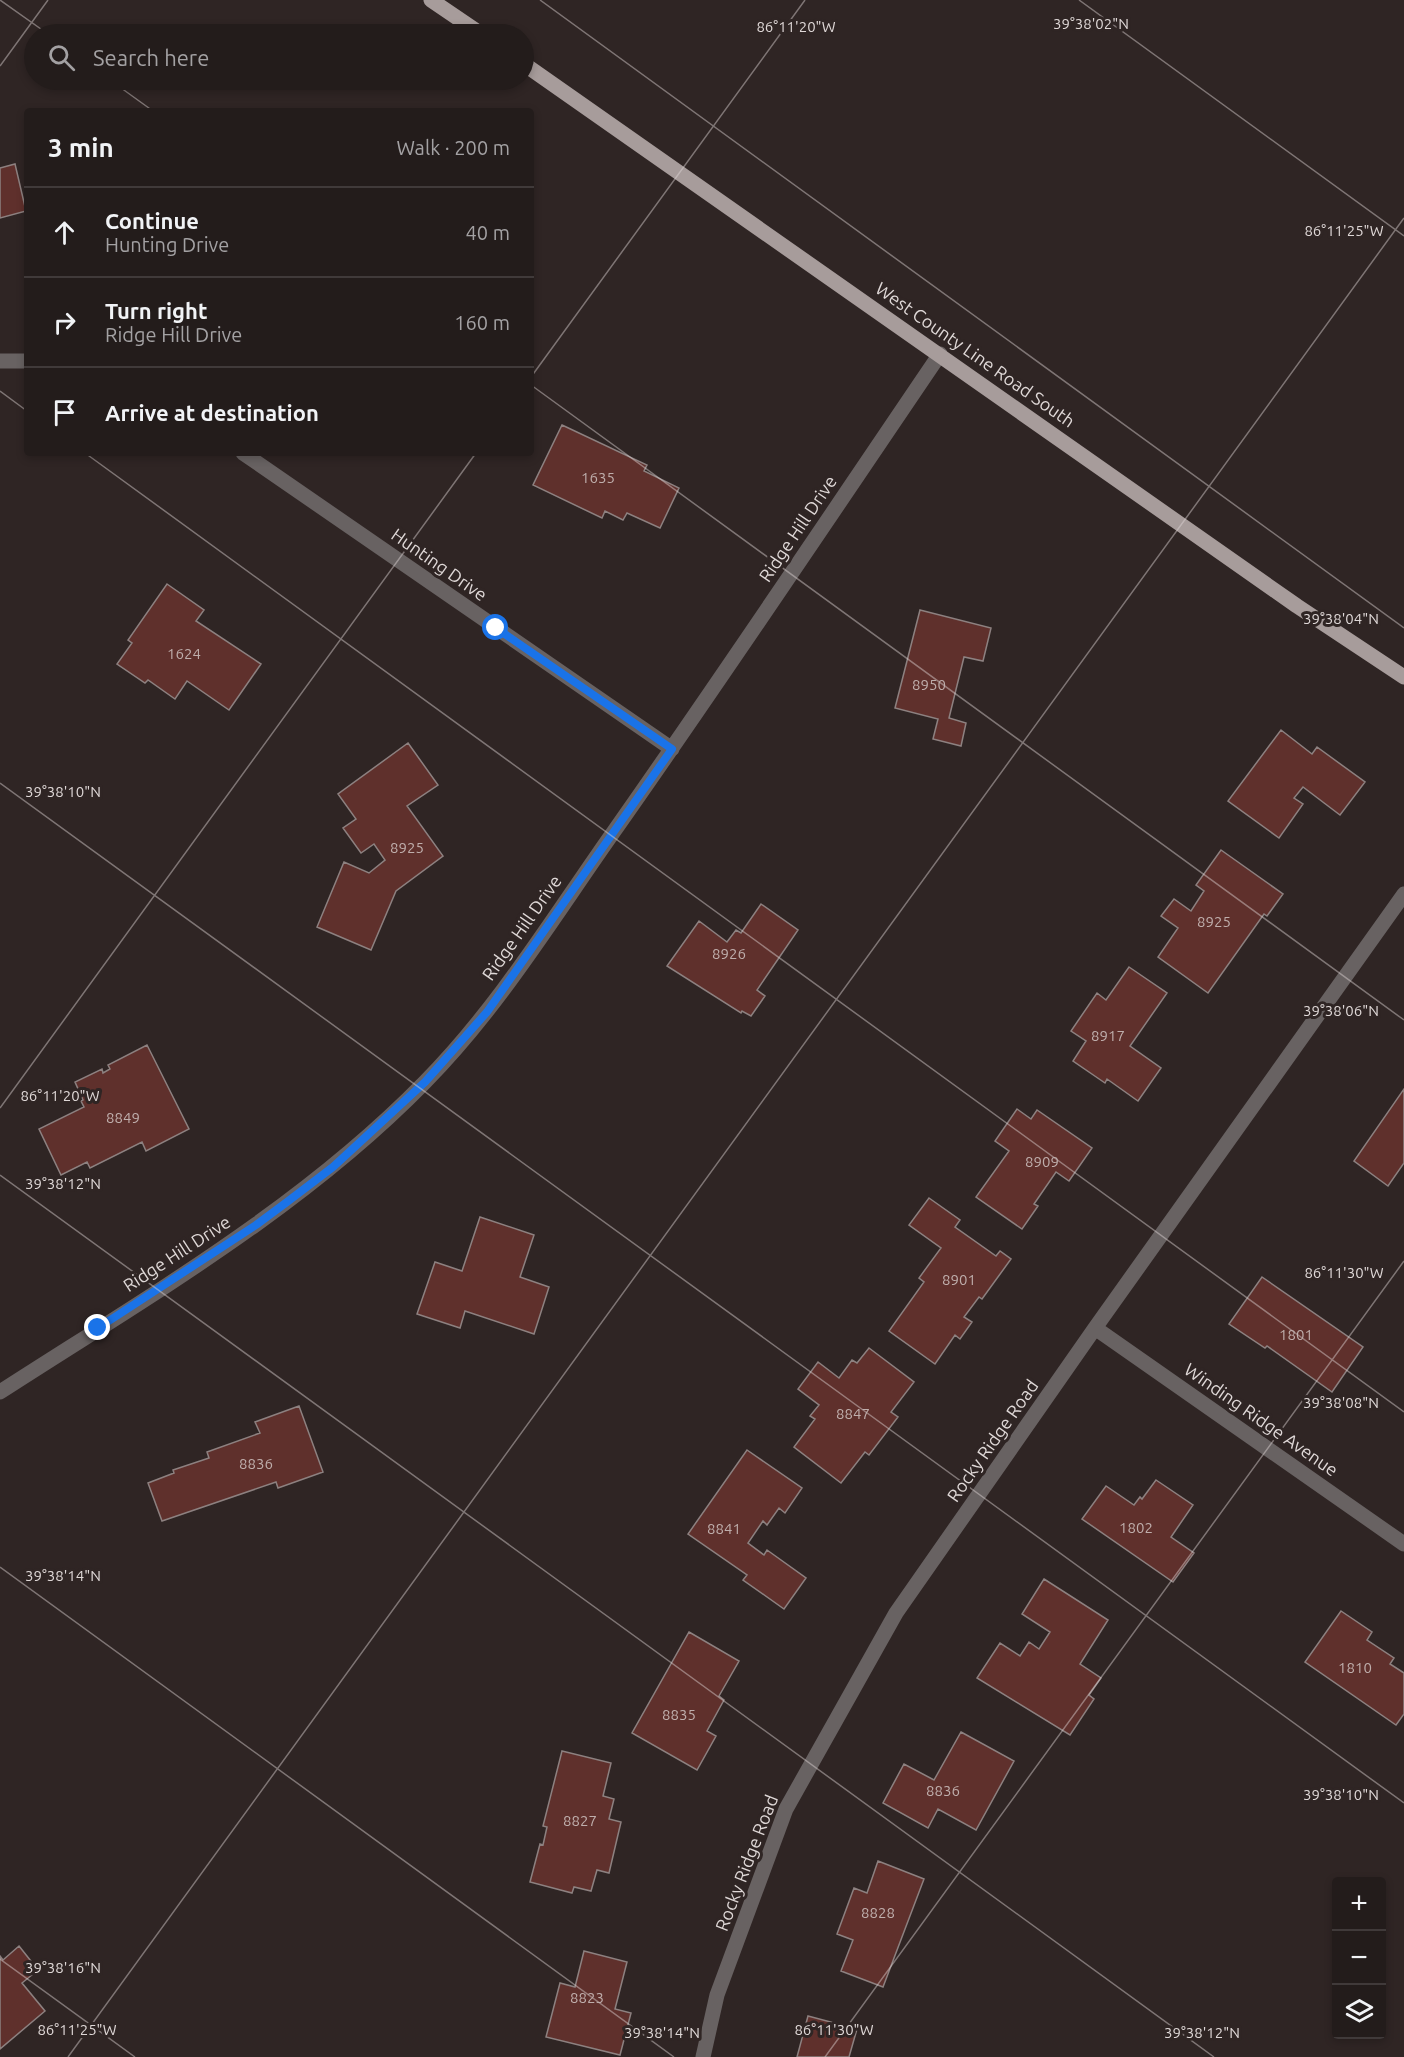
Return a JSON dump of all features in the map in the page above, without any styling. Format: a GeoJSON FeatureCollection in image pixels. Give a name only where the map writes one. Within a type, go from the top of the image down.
{"type":"FeatureCollection","features":[{"type":"Feature","properties":{"kind":"main road"},"geometry":{"type":"LineString","coordinates":[[431,0],[466,24]]}},
{"type":"Feature","properties":{"kind":"main road","name":"West County Line Road South"},"geometry":{"type":"LineString","coordinates":[[534,71],[1297,606],[1404,677]]}},
{"type":"Feature","properties":{"kind":"street","name":"Ridge Hill Drive"},"geometry":{"type":"LineString","coordinates":[[0,1392],[256,1225],[333,1167],[425,1082],[487,1012],[672,749],[940,354]]}},
{"type":"Feature","properties":{"kind":"street"},"geometry":{"type":"LineString","coordinates":[[0,361],[24,361]]}},
{"type":"Feature","properties":{"kind":"street","name":"Hunting Drive"},"geometry":{"type":"LineString","coordinates":[[247,456],[672,749]]}},
{"type":"Feature","properties":{"kind":"street","name":"Rocky Ridge Road"},"geometry":{"type":"LineString","coordinates":[[703,2057],[717,1995],[786,1809],[896,1613],[1095,1328],[1404,894]]}},
{"type":"Feature","properties":{"kind":"street","name":"Winding Ridge Avenue"},"geometry":{"type":"LineString","coordinates":[[1095,1328],[1404,1544]]}},
{"type":"Feature","properties":{"kind":"building"},"geometry":{"type":"Polygon","coordinates":[[[15,164],[24,212],[0,218],[0,168],[15,164]]]}},
{"type":"Feature","properties":{"kind":"building"},"geometry":{"type":"Polygon","coordinates":[[[562,425],[647,465],[644,471],[679,488],[660,528],[627,513],[623,520],[605,511],[602,518],[533,485],[562,425]]]}},
{"type":"Feature","properties":{"kind":"building"},"geometry":{"type":"Polygon","coordinates":[[[167,584],[204,610],[196,621],[261,664],[229,710],[187,681],[175,699],[148,680],[145,683],[117,664],[132,643],[128,640],[167,584]]]}},
{"type":"Feature","properties":{"kind":"building"},"geometry":{"type":"Polygon","coordinates":[[[920,610],[991,628],[983,661],[964,657],[949,718],[966,723],[961,746],[933,739],[938,719],[895,708],[920,610]]]}},
{"type":"Feature","properties":{"kind":"building"},"geometry":{"type":"Polygon","coordinates":[[[1281,730],[1312,754],[1317,747],[1365,782],[1340,815],[1303,787],[1294,798],[1303,804],[1279,838],[1228,801],[1281,730]]]}},
{"type":"Feature","properties":{"kind":"building"},"geometry":{"type":"Polygon","coordinates":[[[408,743],[438,785],[407,806],[443,856],[396,891],[371,950],[317,927],[344,862],[369,873],[385,860],[374,844],[361,853],[343,828],[356,819],[338,794],[408,743]]]}},
{"type":"Feature","properties":{"kind":"building"},"geometry":{"type":"Polygon","coordinates":[[[1221,850],[1283,894],[1267,916],[1264,914],[1208,993],[1158,957],[1178,928],[1161,916],[1174,899],[1191,911],[1204,891],[1196,885],[1221,850]]]}},
{"type":"Feature","properties":{"kind":"building"},"geometry":{"type":"Polygon","coordinates":[[[761,904],[798,930],[757,990],[765,996],[751,1016],[742,1011],[741,1013],[667,966],[699,921],[727,942],[736,930],[741,933],[761,904]]]}},
{"type":"Feature","properties":{"kind":"building"},"geometry":{"type":"Polygon","coordinates":[[[1129,967],[1167,993],[1130,1046],[1161,1068],[1138,1101],[1107,1079],[1105,1083],[1073,1061],[1086,1041],[1071,1031],[1097,993],[1106,1000],[1129,967]]]}},
{"type":"Feature","properties":{"kind":"building"},"geometry":{"type":"Polygon","coordinates":[[[147,1045],[189,1129],[146,1151],[142,1142],[90,1168],[87,1162],[61,1175],[39,1129],[84,1107],[75,1082],[102,1069],[103,1073],[110,1069],[108,1065],[147,1045]]]}},
{"type":"Feature","properties":{"kind":"building"},"geometry":{"type":"Polygon","coordinates":[[[1404,1089],[1404,1163],[1388,1186],[1354,1161],[1404,1089]]]}},
{"type":"Feature","properties":{"kind":"building"},"geometry":{"type":"Polygon","coordinates":[[[1017,1109],[1031,1119],[1037,1110],[1092,1148],[1069,1181],[1056,1172],[1034,1204],[1038,1206],[1022,1229],[976,1197],[1009,1151],[995,1141],[1017,1109]]]}},
{"type":"Feature","properties":{"kind":"building"},"geometry":{"type":"Polygon","coordinates":[[[929,1198],[960,1220],[955,1227],[996,1256],[1000,1251],[1011,1259],[982,1299],[979,1297],[964,1317],[972,1322],[960,1339],[955,1335],[935,1364],[889,1331],[924,1282],[919,1278],[941,1248],[909,1225],[929,1198]]]}},
{"type":"Feature","properties":{"kind":"building"},"geometry":{"type":"Polygon","coordinates":[[[480,1217],[534,1235],[520,1277],[549,1287],[534,1334],[465,1311],[460,1328],[417,1314],[435,1262],[462,1271],[480,1217]]]}},
{"type":"Feature","properties":{"kind":"building"},"geometry":{"type":"Polygon","coordinates":[[[1262,1277],[1363,1347],[1332,1392],[1267,1346],[1265,1348],[1229,1324],[1262,1277]]]}},
{"type":"Feature","properties":{"kind":"building"},"geometry":{"type":"Polygon","coordinates":[[[869,1348],[914,1382],[891,1412],[898,1417],[869,1455],[865,1452],[841,1483],[794,1447],[815,1419],[810,1416],[819,1405],[798,1389],[818,1362],[839,1378],[852,1360],[857,1363],[869,1348]]]}},
{"type":"Feature","properties":{"kind":"building"},"geometry":{"type":"Polygon","coordinates":[[[299,1406],[323,1472],[278,1488],[276,1482],[162,1521],[148,1483],[174,1473],[173,1470],[209,1458],[207,1452],[260,1433],[255,1422],[299,1406]]]}},
{"type":"Feature","properties":{"kind":"building"},"geometry":{"type":"Polygon","coordinates":[[[747,1450],[802,1488],[785,1513],[779,1508],[767,1525],[763,1521],[748,1543],[764,1555],[767,1550],[806,1578],[784,1609],[743,1580],[747,1575],[688,1534],[747,1450]]]}},
{"type":"Feature","properties":{"kind":"building"},"geometry":{"type":"Polygon","coordinates":[[[1156,1480],[1193,1505],[1171,1537],[1194,1553],[1173,1582],[1082,1519],[1106,1486],[1134,1505],[1140,1497],[1142,1499],[1156,1480]]]}},
{"type":"Feature","properties":{"kind":"building"},"geometry":{"type":"Polygon","coordinates":[[[1044,1579],[1108,1620],[1080,1664],[1101,1678],[1089,1695],[1094,1699],[1070,1735],[977,1678],[1000,1643],[1020,1656],[1029,1642],[1039,1649],[1050,1632],[1022,1614],[1044,1579]]]}},
{"type":"Feature","properties":{"kind":"building"},"geometry":{"type":"Polygon","coordinates":[[[1341,1611],[1372,1632],[1367,1640],[1394,1658],[1390,1664],[1404,1673],[1404,1714],[1396,1725],[1305,1662],[1341,1611]]]}},
{"type":"Feature","properties":{"kind":"building"},"geometry":{"type":"Polygon","coordinates":[[[689,1632],[739,1661],[719,1696],[724,1700],[707,1731],[716,1736],[697,1770],[632,1733],[689,1632]]]}},
{"type":"Feature","properties":{"kind":"building"},"geometry":{"type":"Polygon","coordinates":[[[961,1732],[1014,1761],[976,1830],[938,1809],[928,1828],[883,1803],[904,1764],[934,1780],[961,1732]]]}},
{"type":"Feature","properties":{"kind":"building"},"geometry":{"type":"Polygon","coordinates":[[[562,1751],[611,1763],[603,1796],[614,1799],[609,1819],[621,1822],[609,1873],[597,1870],[591,1891],[574,1887],[572,1893],[530,1882],[540,1844],[543,1845],[547,1827],[543,1826],[562,1751]]]}},
{"type":"Feature","properties":{"kind":"building"},"geometry":{"type":"Polygon","coordinates":[[[878,1861],[924,1879],[883,1987],[841,1971],[853,1940],[837,1934],[854,1888],[867,1893],[878,1861]]]}},
{"type":"Feature","properties":{"kind":"building"},"geometry":{"type":"Polygon","coordinates":[[[19,1946],[38,1970],[22,1983],[45,2011],[0,2049],[0,1956],[3,1960],[19,1946]]]}},
{"type":"Feature","properties":{"kind":"building"},"geometry":{"type":"Polygon","coordinates":[[[584,1951],[627,1962],[615,2009],[631,2013],[620,2055],[546,2037],[560,1983],[575,1987],[584,1951]]]}},
{"type":"Feature","properties":{"kind":"building"},"geometry":{"type":"Polygon","coordinates":[[[808,2016],[857,2029],[849,2057],[797,2057],[808,2016]]]}},
{"type":"Feature","properties":{"kind":"route"},"geometry":{"type":"LineString","coordinates":[[98,1328],[256,1225],[287,1202],[333,1167],[425,1082],[487,1012],[672,749],[496,628]]}}]}
